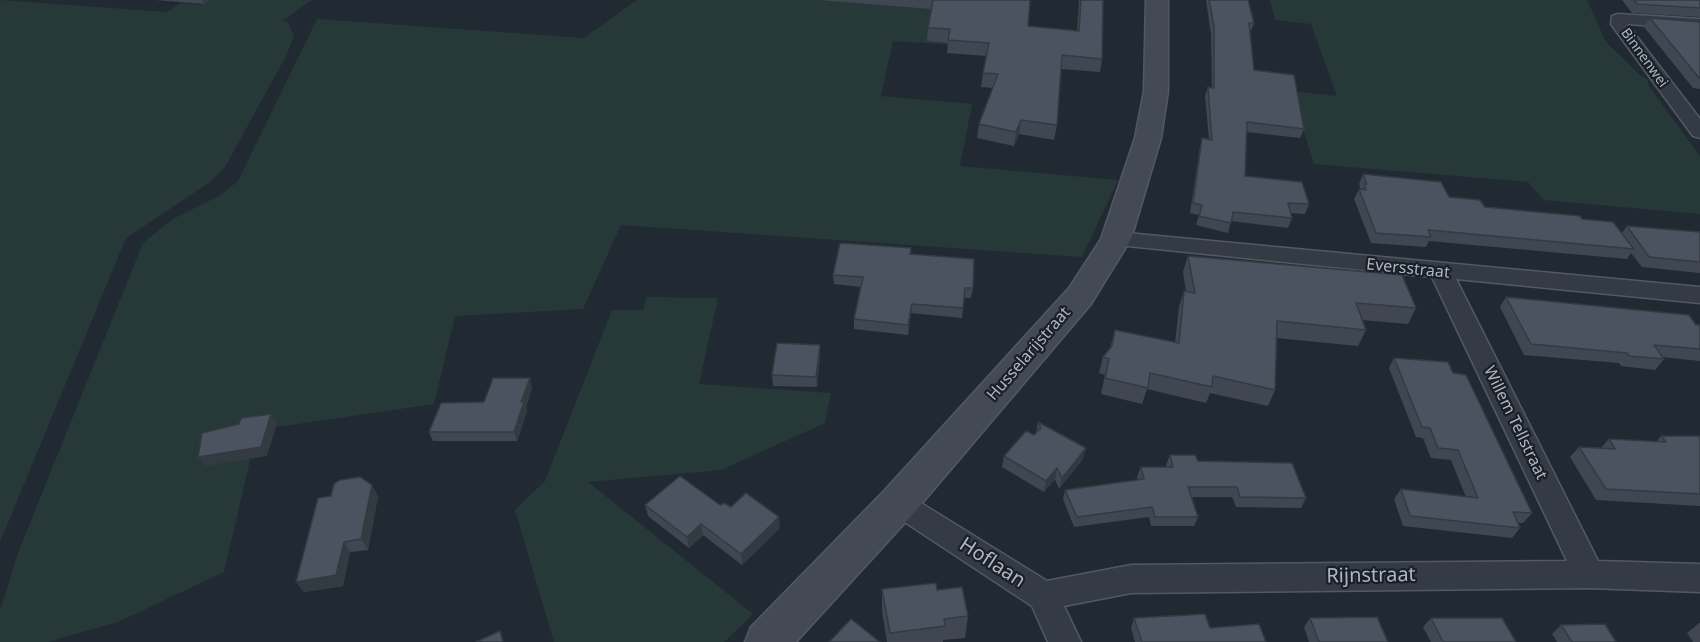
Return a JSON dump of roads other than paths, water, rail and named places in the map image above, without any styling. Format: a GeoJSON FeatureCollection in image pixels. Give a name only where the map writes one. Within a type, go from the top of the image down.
{"type":"FeatureCollection","features":[{"type":"Feature","properties":{"kind":"street","name":"Husselarijstraat"},"geometry":{"type":"LineString","coordinates":[[767,642],[898,503],[1080,296],[1116,239],[1148,138],[1155,92],[1157,0]]}},
{"type":"Feature","properties":{"kind":"street","name":"Binnenwei"},"geometry":{"type":"LineString","coordinates":[[1700,24],[1618,19],[1619,24],[1700,132]]}},
{"type":"Feature","properties":{"kind":"street","name":"Eversstraat"},"geometry":{"type":"LineString","coordinates":[[1116,239],[1700,296]]}},
{"type":"Feature","properties":{"kind":"street","name":"Willem Tellstraat"},"geometry":{"type":"LineString","coordinates":[[1441,272],[1589,574]]}},
{"type":"Feature","properties":{"kind":"street","name":"Hoflaan"},"geometry":{"type":"LineString","coordinates":[[898,503],[1043,596],[1065,642]]}},
{"type":"Feature","properties":{"kind":"street","name":"Rijnstraat"},"geometry":{"type":"LineString","coordinates":[[1043,596],[1131,579],[1589,574],[1700,578]]}}]}
